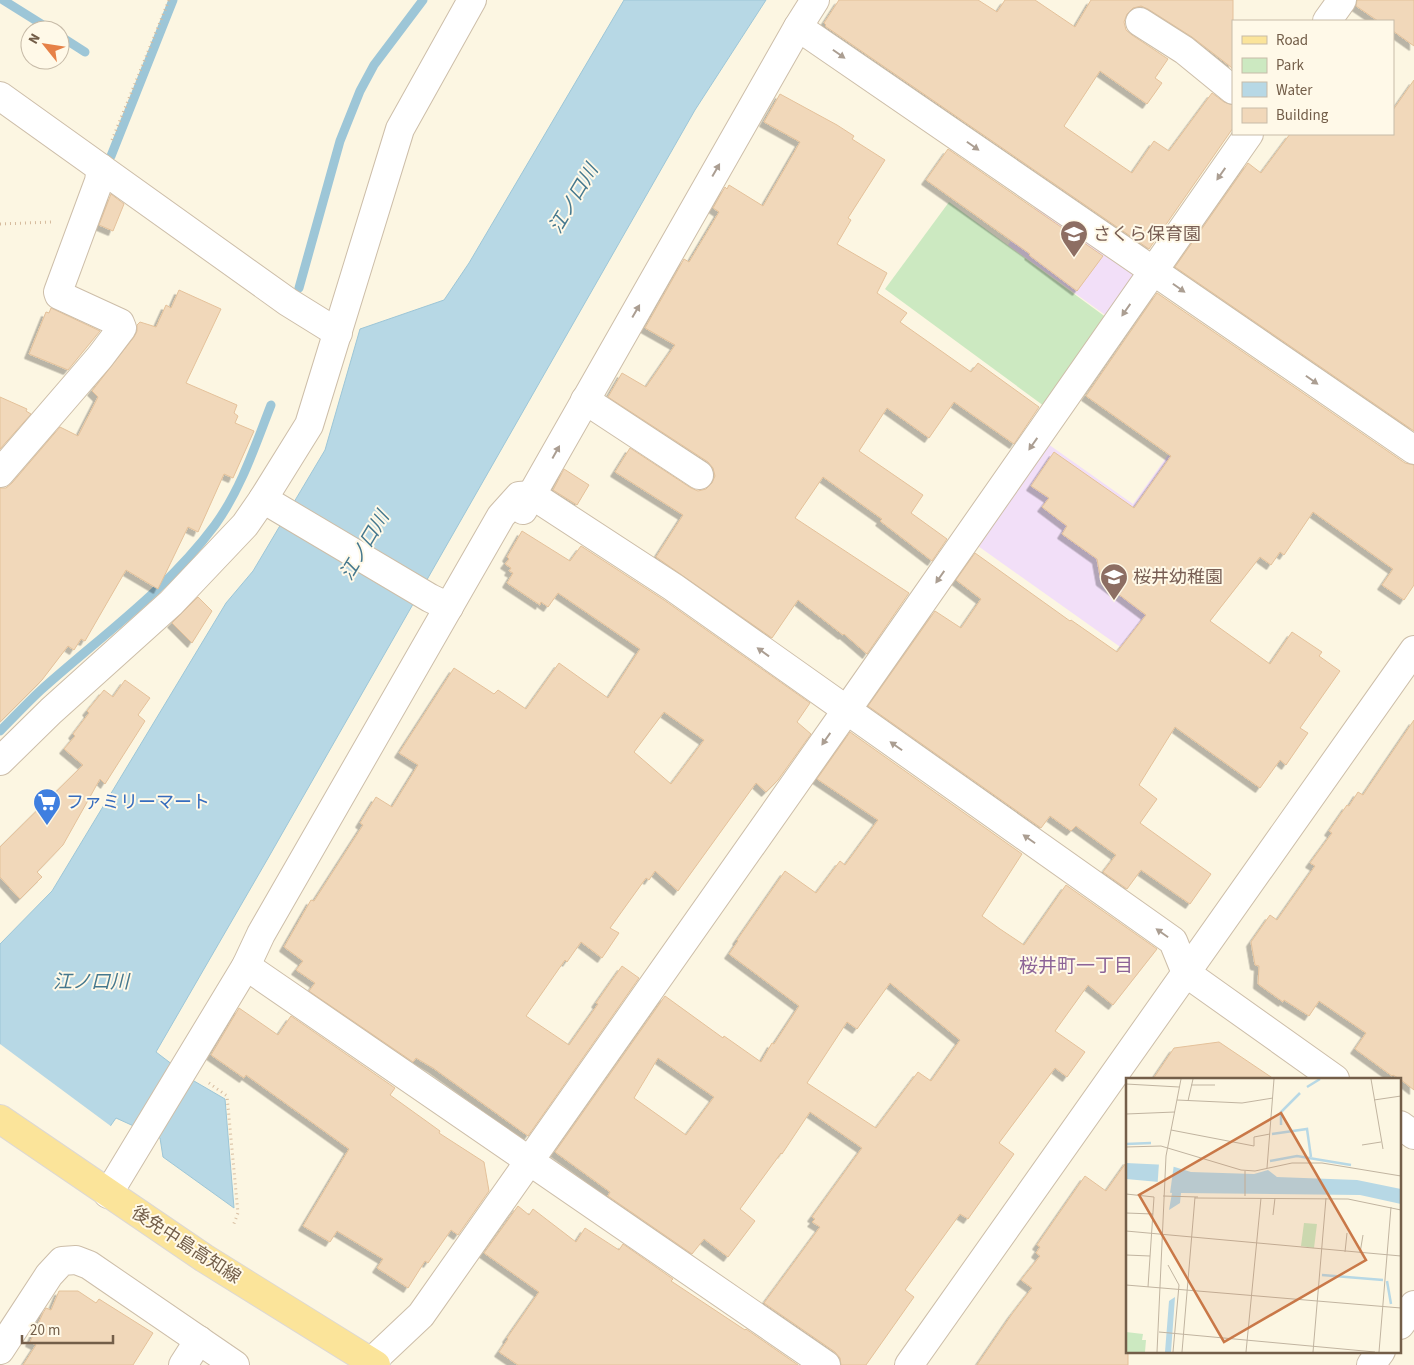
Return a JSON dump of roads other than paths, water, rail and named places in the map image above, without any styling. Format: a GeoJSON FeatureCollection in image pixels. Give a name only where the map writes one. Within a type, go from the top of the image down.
{"type":"FeatureCollection","features":[{"type":"Feature","properties":{"kind":"main road","name":"後免中島高知線"},"geometry":{"type":"LineString","coordinates":[[0,1119],[204,1258],[372,1364]]}},
{"type":"Feature","properties":{"kind":"street"},"geometry":{"type":"LineString","coordinates":[[0,761],[52,711],[172,603],[245,525],[273,505],[309,425],[400,129],[472,0]]}},
{"type":"Feature","properties":{"kind":"street"},"geometry":{"type":"LineString","coordinates":[[97,1186],[143,1136],[185,1066],[251,969],[273,946],[815,0]]}},
{"type":"Feature","properties":{"kind":"street"},"geometry":{"type":"LineString","coordinates":[[1140,22],[1184,50],[1232,89]]}},
{"type":"Feature","properties":{"kind":"street"},"geometry":{"type":"LineString","coordinates":[[798,27],[1414,450]]}},
{"type":"Feature","properties":{"kind":"street"},"geometry":{"type":"LineString","coordinates":[[0,96],[288,302],[338,333]]}},
{"type":"Feature","properties":{"kind":"street"},"geometry":{"type":"LineString","coordinates":[[372,1364],[421,1315],[1248,135]]}},
{"type":"Feature","properties":{"kind":"street"},"geometry":{"type":"LineString","coordinates":[[0,473],[100,357],[122,328],[120,323],[59,295],[58,292],[99,181],[101,168]]}},
{"type":"Feature","properties":{"kind":"street"},"geometry":{"type":"LineString","coordinates":[[585,400],[699,475]]}},
{"type":"Feature","properties":{"kind":"street"},"geometry":{"type":"LineString","coordinates":[[251,969],[261,934],[440,602],[501,516],[519,496],[532,495],[673,587],[846,711],[1173,940],[1186,973],[1334,1078]]}},
{"type":"Feature","properties":{"kind":"street"},"geometry":{"type":"LineString","coordinates":[[273,505],[440,602]]}},
{"type":"Feature","properties":{"kind":"street"},"geometry":{"type":"LineString","coordinates":[[909,1365],[1414,650]]}},
{"type":"Feature","properties":{"kind":"street"},"geometry":{"type":"LineString","coordinates":[[251,969],[826,1365]]}},
{"type":"Feature","properties":{"kind":"street"},"geometry":{"type":"LineString","coordinates":[[1402,1126],[1414,1135]]}},
{"type":"Feature","properties":{"kind":"street"},"geometry":{"type":"LineString","coordinates":[[0,1350],[49,1275],[62,1261],[76,1260],[89,1265],[235,1365]]}},
{"type":"Feature","properties":{"kind":"street"},"geometry":{"type":"LineString","coordinates":[[1402,1322],[1414,1305]]}},
{"type":"Feature","properties":{"kind":"street"},"geometry":{"type":"LineString","coordinates":[[183,1365],[199,1340]]}},
{"type":"Feature","properties":{"kind":"street"},"geometry":{"type":"LineString","coordinates":[[1372,1365],[1380,1352]]}},
{"type":"Feature","properties":{"kind":"water","name":"江ノ口川"},"geometry":{"type":"Polygon","coordinates":[[[624,0],[766,0],[695,110],[156,1052],[194,1081],[225,1099],[234,1208],[163,1157],[160,1138],[116,1118],[57,1202],[0,1166],[0,944],[52,891],[226,603],[253,571],[325,450],[360,329],[444,300],[469,263],[624,0]]]}},
{"type":"Feature","properties":{"kind":"waterway"},"geometry":{"type":"LineString","coordinates":[[3,0],[35,20]]}},
{"type":"Feature","properties":{"kind":"waterway"},"geometry":{"type":"LineString","coordinates":[[111,156],[173,0]]}},
{"type":"Feature","properties":{"kind":"waterway"},"geometry":{"type":"LineString","coordinates":[[299,288],[340,141],[360,91],[374,65],[423,0]]}},
{"type":"Feature","properties":{"kind":"waterway"},"geometry":{"type":"LineString","coordinates":[[70,42],[85,52]]}},
{"type":"Feature","properties":{"kind":"waterway"},"geometry":{"type":"LineString","coordinates":[[0,731],[41,690],[154,592],[196,549],[215,525],[232,497],[247,467],[271,405]]}},
{"type":"Feature","properties":{"kind":"place","name":"さくら保育園"},"geometry":{"type":"Point","coordinates":[1074,258]}},
{"type":"Feature","properties":{"kind":"place","name":"桜井幼稚園"},"geometry":{"type":"Point","coordinates":[1114,601]}},
{"type":"Feature","properties":{"kind":"place","name":"ファミリーマート"},"geometry":{"type":"Point","coordinates":[47,826]}},
{"type":"Feature","properties":{"kind":"district","name":"桜井町一丁目"},"geometry":{"type":"Point","coordinates":[1076,966]}}]}
